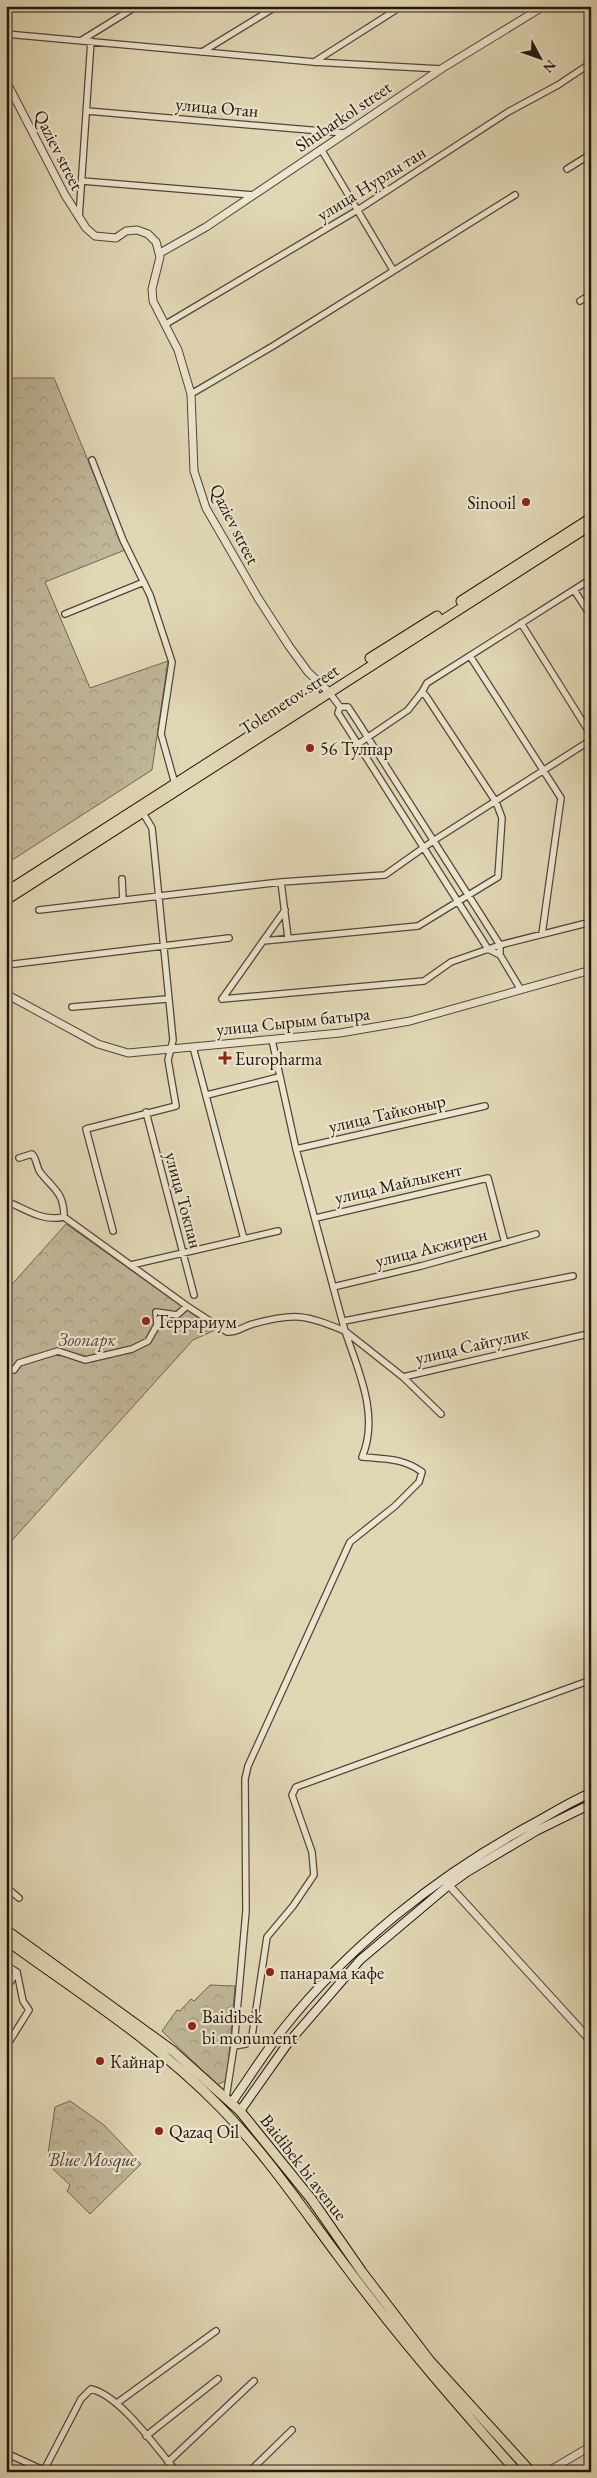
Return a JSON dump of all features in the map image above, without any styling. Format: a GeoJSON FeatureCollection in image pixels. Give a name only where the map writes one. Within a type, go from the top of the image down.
{"type":"FeatureCollection","features":[{"type":"Feature","properties":{"kind":"main road","name":"Tolemetov street"},"geometry":{"type":"LineString","coordinates":[[328,690],[591,518]]}},
{"type":"Feature","properties":{"kind":"main road","name":"Tolemetov street"},"geometry":{"type":"LineString","coordinates":[[6,900],[143,812],[251,739],[591,525]]}},
{"type":"Feature","properties":{"kind":"main road","name":"Tolemetov street"},"geometry":{"type":"LineString","coordinates":[[6,892],[174,784],[251,739]]}},
{"type":"Feature","properties":{"kind":"main road"},"geometry":{"type":"LineString","coordinates":[[229,2100],[283,2028],[321,1986],[373,1937],[443,1878],[499,1842],[591,1793]]}},
{"type":"Feature","properties":{"kind":"main road"},"geometry":{"type":"LineString","coordinates":[[240,2112],[288,2043],[360,1960],[449,1885],[536,1831],[591,1804]]}},
{"type":"Feature","properties":{"kind":"main road","name":"Baidibek bi avenue"},"geometry":{"type":"LineString","coordinates":[[6,1930],[174,2051],[229,2100],[312,2200],[358,2275],[424,2367],[517,2472]]}},
{"type":"Feature","properties":{"kind":"main road","name":"Baidibek bi avenue"},"geometry":{"type":"LineString","coordinates":[[6,1940],[168,2058],[219,2106],[273,2166],[358,2275],[430,2361],[531,2472]]}},
{"type":"Feature","properties":{"kind":"main road"},"geometry":{"type":"LineString","coordinates":[[508,2462],[510,2472]]}},
{"type":"Feature","properties":{"kind":"street"},"geometry":{"type":"LineString","coordinates":[[6,11],[14,6]]}},
{"type":"Feature","properties":{"kind":"street"},"geometry":{"type":"LineString","coordinates":[[82,40],[137,6]]}},
{"type":"Feature","properties":{"kind":"street"},"geometry":{"type":"LineString","coordinates":[[201,52],[277,6]]}},
{"type":"Feature","properties":{"kind":"street"},"geometry":{"type":"LineString","coordinates":[[314,62],[402,6]]}},
{"type":"Feature","properties":{"kind":"street","name":"Shubarkol street"},"geometry":{"type":"LineString","coordinates":[[160,253],[188,238],[441,69],[544,6]]}},
{"type":"Feature","properties":{"kind":"street"},"geometry":{"type":"LineString","coordinates":[[6,34],[314,62],[441,69]]}},
{"type":"Feature","properties":{"kind":"street"},"geometry":{"type":"LineString","coordinates":[[79,220],[92,41]]}},
{"type":"Feature","properties":{"kind":"street","name":"улица Нурлы тан"},"geometry":{"type":"LineString","coordinates":[[166,324],[356,211],[508,112],[558,85],[591,63]]}},
{"type":"Feature","properties":{"kind":"street","name":"Qaziev street"},"geometry":{"type":"LineString","coordinates":[[6,80],[79,220],[95,236],[116,238],[126,231],[137,230],[152,238],[160,253],[152,290],[153,301],[178,350],[191,394],[194,471],[206,508],[258,598],[289,646],[308,672],[328,690]]}},
{"type":"Feature","properties":{"kind":"street","name":"улица Отан"},"geometry":{"type":"LineString","coordinates":[[87,112],[345,133]]}},
{"type":"Feature","properties":{"kind":"street"},"geometry":{"type":"LineString","coordinates":[[321,150],[393,270]]}},
{"type":"Feature","properties":{"kind":"street"},"geometry":{"type":"LineString","coordinates":[[567,169],[591,154]]}},
{"type":"Feature","properties":{"kind":"street"},"geometry":{"type":"LineString","coordinates":[[82,181],[253,195]]}},
{"type":"Feature","properties":{"kind":"street"},"geometry":{"type":"LineString","coordinates":[[191,394],[273,346],[515,194]]}},
{"type":"Feature","properties":{"kind":"street"},"geometry":{"type":"LineString","coordinates":[[580,301],[591,294]]}},
{"type":"Feature","properties":{"kind":"street"},"geometry":{"type":"LineString","coordinates":[[92,460],[123,540],[144,582],[172,662],[161,734],[174,784]]}},
{"type":"Feature","properties":{"kind":"street"},"geometry":{"type":"LineString","coordinates":[[358,744],[408,710],[427,683],[591,579]]}},
{"type":"Feature","properties":{"kind":"street"},"geometry":{"type":"LineString","coordinates":[[65,614],[144,582]]}},
{"type":"Feature","properties":{"kind":"street"},"geometry":{"type":"LineString","coordinates":[[574,590],[591,616]]}},
{"type":"Feature","properties":{"kind":"street"},"geometry":{"type":"LineString","coordinates":[[521,623],[591,735]]}},
{"type":"Feature","properties":{"kind":"street"},"geometry":{"type":"LineString","coordinates":[[470,656],[544,770],[561,801],[542,934]]}},
{"type":"Feature","properties":{"kind":"street"},"geometry":{"type":"LineString","coordinates":[[328,690],[340,706],[348,707],[368,738],[500,945],[500,955],[521,990]]}},
{"type":"Feature","properties":{"kind":"street"},"geometry":{"type":"LineString","coordinates":[[263,940],[418,926],[498,877],[502,818],[496,802],[422,692]]}},
{"type":"Feature","properties":{"kind":"street"},"geometry":{"type":"LineString","coordinates":[[340,706],[338,713],[423,848],[488,949],[500,955]]}},
{"type":"Feature","properties":{"kind":"street"},"geometry":{"type":"LineString","coordinates":[[39,910],[281,882],[385,875],[433,841],[591,740]]}},
{"type":"Feature","properties":{"kind":"street"},"geometry":{"type":"LineString","coordinates":[[113,1231],[86,1129],[146,1112],[176,1106],[168,1060],[173,1040],[152,828],[143,812]]}},
{"type":"Feature","properties":{"kind":"street"},"geometry":{"type":"LineString","coordinates":[[122,879],[123,900]]}},
{"type":"Feature","properties":{"kind":"street"},"geometry":{"type":"LineString","coordinates":[[281,882],[288,938]]}},
{"type":"Feature","properties":{"kind":"street"},"geometry":{"type":"LineString","coordinates":[[285,910],[222,999],[424,981],[451,962],[500,945],[591,922]]}},
{"type":"Feature","properties":{"kind":"street"},"geometry":{"type":"LineString","coordinates":[[6,964],[229,938]]}},
{"type":"Feature","properties":{"kind":"street","name":"улица Сырым батыра"},"geometry":{"type":"LineString","coordinates":[[6,994],[98,1044],[118,1052],[128,1053],[340,1033],[410,1021],[591,970]]}},
{"type":"Feature","properties":{"kind":"street"},"geometry":{"type":"LineString","coordinates":[[72,1007],[168,999]]}},
{"type":"Feature","properties":{"kind":"street"},"geometry":{"type":"LineString","coordinates":[[229,2100],[246,1911],[245,1779],[248,1766],[350,1542],[395,1506],[421,1478],[422,1472],[394,1458],[362,1457],[366,1447],[368,1403],[345,1331],[344,1321],[296,1149],[272,1040]]}},
{"type":"Feature","properties":{"kind":"street"},"geometry":{"type":"LineString","coordinates":[[192,1047],[207,1095],[244,1239]]}},
{"type":"Feature","properties":{"kind":"street"},"geometry":{"type":"LineString","coordinates":[[207,1095],[279,1076]]}},
{"type":"Feature","properties":{"kind":"street","name":"улица Тайконыр"},"geometry":{"type":"LineString","coordinates":[[296,1149],[485,1106]]}},
{"type":"Feature","properties":{"kind":"street","name":"улица Токпан"},"geometry":{"type":"LineString","coordinates":[[146,1112],[194,1295]]}},
{"type":"Feature","properties":{"kind":"street"},"geometry":{"type":"LineString","coordinates":[[6,1201],[41,1217],[55,1219],[64,1217],[64,1206],[59,1191],[40,1171],[35,1157],[32,1154],[19,1158]]}},
{"type":"Feature","properties":{"kind":"street","name":"улица Майлыкент"},"geometry":{"type":"LineString","coordinates":[[316,1218],[488,1178],[505,1243]]}},
{"type":"Feature","properties":{"kind":"street","name":"улица Сайгулик"},"geometry":{"type":"LineString","coordinates":[[64,1217],[187,1306],[227,1332],[234,1332],[250,1324],[284,1316],[316,1319],[345,1331],[403,1377],[588,1334]]}},
{"type":"Feature","properties":{"kind":"street"},"geometry":{"type":"LineString","coordinates":[[132,1266],[278,1231]]}},
{"type":"Feature","properties":{"kind":"street","name":"улица Акжирен"},"geometry":{"type":"LineString","coordinates":[[334,1287],[536,1234]]}},
{"type":"Feature","properties":{"kind":"street"},"geometry":{"type":"LineString","coordinates":[[344,1321],[573,1276]]}},
{"type":"Feature","properties":{"kind":"street"},"geometry":{"type":"LineString","coordinates":[[6,1368],[14,1370],[19,1363],[58,1351],[86,1360],[132,1349],[148,1342],[157,1326],[156,1312],[177,1315],[187,1306]]}},
{"type":"Feature","properties":{"kind":"street"},"geometry":{"type":"LineString","coordinates":[[403,1377],[441,1414]]}},
{"type":"Feature","properties":{"kind":"street"},"geometry":{"type":"LineString","coordinates":[[234,2046],[246,2044],[252,2036],[267,1936],[293,1906],[314,1875],[312,1852],[292,1796],[296,1787],[591,1680]]}},
{"type":"Feature","properties":{"kind":"street"},"geometry":{"type":"LineString","coordinates":[[443,1878],[591,2041]]}},
{"type":"Feature","properties":{"kind":"street"},"geometry":{"type":"LineString","coordinates":[[6,1886],[18,1898]]}},
{"type":"Feature","properties":{"kind":"street"},"geometry":{"type":"LineString","coordinates":[[6,1965],[17,1972],[23,2000],[29,2010],[6,2047]]}},
{"type":"Feature","properties":{"kind":"street"},"geometry":{"type":"LineString","coordinates":[[6,1988],[17,1972]]}},
{"type":"Feature","properties":{"kind":"street"},"geometry":{"type":"LineString","coordinates":[[117,2403],[216,2331]]}},
{"type":"Feature","properties":{"kind":"street"},"geometry":{"type":"LineString","coordinates":[[146,2436],[218,2379]]}},
{"type":"Feature","properties":{"kind":"street"},"geometry":{"type":"LineString","coordinates":[[168,2462],[254,2380]]}},
{"type":"Feature","properties":{"kind":"street"},"geometry":{"type":"LineString","coordinates":[[6,2452],[43,2471],[81,2399],[91,2389],[100,2391],[117,2403],[177,2472]]}},
{"type":"Feature","properties":{"kind":"street"},"geometry":{"type":"LineString","coordinates":[[249,2472],[292,2430]]}},
{"type":"Feature","properties":{"kind":"street"},"geometry":{"type":"LineString","coordinates":[[547,2472],[591,2446]]}},
{"type":"Feature","properties":{"kind":"green space"},"geometry":{"type":"Polygon","coordinates":[[[6,378],[54,378],[125,550],[45,582],[90,688],[168,661],[152,770],[6,864],[6,378]]]}},
{"type":"Feature","properties":{"kind":"green space","name":"Зоопарк"},"geometry":{"type":"Polygon","coordinates":[[[66,1224],[215,1330],[193,1340],[6,1547],[6,1291],[66,1224]]]}},
{"type":"Feature","properties":{"kind":"green space"},"geometry":{"type":"Polygon","coordinates":[[[210,1985],[235,1986],[227,2080],[217,2085],[162,2031],[177,2010],[180,2011],[191,1999],[194,2001],[210,1985]]]}},
{"type":"Feature","properties":{"kind":"green space","name":"'Blue Mosque"},"geometry":{"type":"Polygon","coordinates":[[[70,2101],[104,2125],[141,2164],[90,2214],[67,2191],[70,2185],[53,2169],[58,2163],[48,2154],[55,2107],[70,2101]]]}},
{"type":"Feature","properties":{"kind":"place","name":"Sinooil"},"geometry":{"type":"Point","coordinates":[526,502]}},
{"type":"Feature","properties":{"kind":"place","name":"56 Тулпар"},"geometry":{"type":"Point","coordinates":[310,748]}},
{"type":"Feature","properties":{"kind":"place","name":"Europharma"},"geometry":{"type":"Point","coordinates":[225,1058]}},
{"type":"Feature","properties":{"kind":"place","name":"Террариум"},"geometry":{"type":"Point","coordinates":[146,1321]}},
{"type":"Feature","properties":{"kind":"place","name":"панарама кафе"},"geometry":{"type":"Point","coordinates":[270,1972]}},
{"type":"Feature","properties":{"kind":"place","name":"Baidibek bi monument"},"geometry":{"type":"Point","coordinates":[192,2026]}},
{"type":"Feature","properties":{"kind":"place","name":"Кайнар"},"geometry":{"type":"Point","coordinates":[100,2061]}},
{"type":"Feature","properties":{"kind":"place","name":"Qazaq Oil"},"geometry":{"type":"Point","coordinates":[159,2131]}}]}
